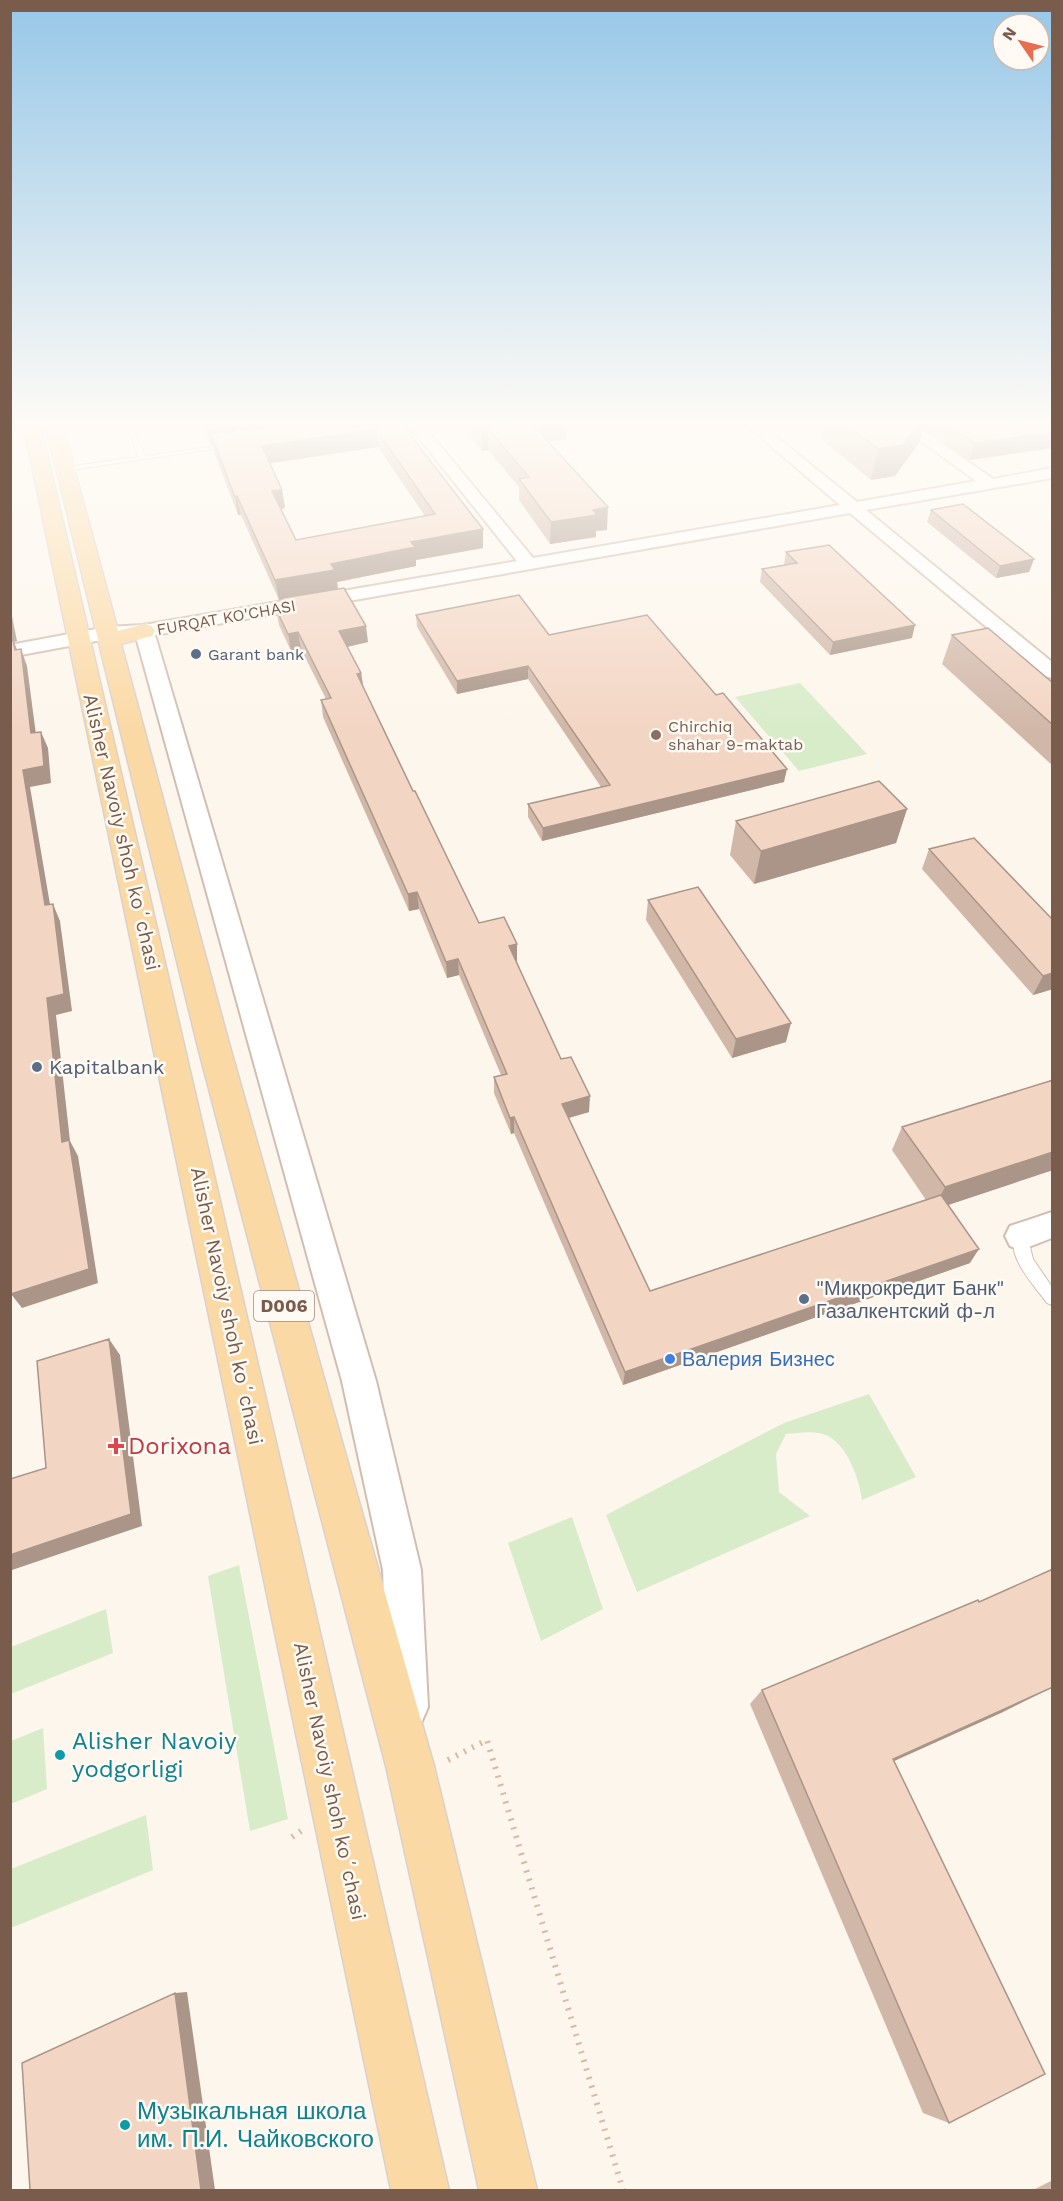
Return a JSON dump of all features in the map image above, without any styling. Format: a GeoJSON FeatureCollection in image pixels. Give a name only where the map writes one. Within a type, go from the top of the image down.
{"type":"FeatureCollection","features":[{"type":"Feature","properties":{"kind":"main road","name":"Alisher Navoiy shoh koʻchasi"},"geometry":{"type":"LineString","coordinates":[[69,526],[110,635],[420,2190]]}},
{"type":"Feature","properties":{"kind":"main road","name":"Alisher Navoiy shoh koʻchasi"},"geometry":{"type":"LineString","coordinates":[[81,526],[214,1047],[410,1766],[508,2190]]}},
{"type":"Feature","properties":{"kind":"street"},"geometry":{"type":"LineString","coordinates":[[497,526],[530,566]]}},
{"type":"Feature","properties":{"kind":"street","name":"FURQAT KO'CHASI"},"geometry":{"type":"LineString","coordinates":[[10,651],[530,566],[756,526]]}},
{"type":"Feature","properties":{"kind":"street"},"geometry":{"type":"LineString","coordinates":[[877,526],[1053,672]]}},
{"type":"Feature","properties":{"kind":"street","name":"Alisher Navoiy shoh koʻchasi"},"geometry":{"type":"LineString","coordinates":[[110,635],[359,1381],[402,1570],[410,1766]]}},
{"type":"Feature","properties":{"kind":"street"},"geometry":{"type":"LineString","coordinates":[[1021,1236],[1053,1225]]}},
{"type":"Feature","properties":{"kind":"lane"},"geometry":{"type":"LineString","coordinates":[[1021,1236],[1020,1252],[1053,1298]]}},
{"type":"Feature","properties":{"kind":"path"},"geometry":{"type":"LineString","coordinates":[[487,1740],[623,2190]]}},
{"type":"Feature","properties":{"kind":"green space"},"geometry":{"type":"Polygon","coordinates":[[[800,683],[867,754],[799,771],[735,697],[800,683]]]}},
{"type":"Feature","properties":{"kind":"green space"},"geometry":{"type":"Polygon","coordinates":[[[869,1394],[916,1477],[862,1500],[854,1470],[836,1442],[819,1433],[786,1434],[776,1454],[779,1492],[810,1516],[637,1592],[606,1515],[784,1423],[869,1394]]]}},
{"type":"Feature","properties":{"kind":"green space"},"geometry":{"type":"Polygon","coordinates":[[[572,1517],[603,1609],[541,1641],[508,1543],[572,1517]]]}},
{"type":"Feature","properties":{"kind":"green space"},"geometry":{"type":"Polygon","coordinates":[[[239,1565],[288,1819],[250,1831],[208,1576],[239,1565]]]}},
{"type":"Feature","properties":{"kind":"green space"},"geometry":{"type":"Polygon","coordinates":[[[106,1609],[113,1653],[11,1694],[11,1647],[106,1609]]]}},
{"type":"Feature","properties":{"kind":"green space"},"geometry":{"type":"Polygon","coordinates":[[[43,1728],[47,1789],[11,1804],[11,1741],[43,1728]]]}},
{"type":"Feature","properties":{"kind":"green space"},"geometry":{"type":"Polygon","coordinates":[[[146,1815],[153,1870],[11,1928],[11,1869],[146,1815]]]}},
{"type":"Feature","properties":{"kind":"building"},"geometry":{"type":"Polygon","coordinates":[[[250,526],[289,526],[296,540],[372,526],[480,526],[483,529],[411,542],[415,547],[331,564],[335,570],[275,580],[250,526]]]}},
{"type":"Feature","properties":{"kind":"building"},"geometry":{"type":"Polygon","coordinates":[[[950,526],[991,526],[1034,559],[1000,566],[950,526]]]}},
{"type":"Feature","properties":{"kind":"building"},"geometry":{"type":"Polygon","coordinates":[[[829,545],[915,625],[833,642],[762,569],[797,563],[786,552],[829,545]]]}},
{"type":"Feature","properties":{"kind":"building"},"geometry":{"type":"Polygon","coordinates":[[[344,588],[366,626],[339,631],[361,673],[357,674],[413,791],[479,923],[504,917],[517,944],[509,946],[561,1059],[571,1057],[590,1096],[562,1104],[650,1291],[941,1195],[979,1249],[625,1372],[514,1117],[510,1118],[494,1077],[507,1074],[458,959],[446,962],[417,892],[408,894],[321,700],[331,698],[298,632],[288,634],[276,609],[286,607],[283,598],[344,588]]]}},
{"type":"Feature","properties":{"kind":"building"},"geometry":{"type":"Polygon","coordinates":[[[519,595],[549,635],[647,615],[716,695],[723,693],[787,769],[543,828],[528,804],[610,785],[528,666],[457,681],[416,615],[519,595]]]}},
{"type":"Feature","properties":{"kind":"building"},"geometry":{"type":"Polygon","coordinates":[[[988,628],[1053,683],[1053,725],[952,635],[988,628]]]}},
{"type":"Feature","properties":{"kind":"building"},"geometry":{"type":"Polygon","coordinates":[[[10,641],[13,641],[15,650],[21,649],[31,733],[41,732],[44,766],[23,770],[45,905],[53,904],[64,994],[47,998],[62,1142],[69,1140],[89,1269],[11,1294],[10,641]]]}},
{"type":"Feature","properties":{"kind":"building"},"geometry":{"type":"Polygon","coordinates":[[[879,781],[907,809],[761,851],[736,821],[879,781]]]}},
{"type":"Feature","properties":{"kind":"building"},"geometry":{"type":"Polygon","coordinates":[[[974,838],[1053,920],[1053,973],[1043,976],[929,849],[974,838]]]}},
{"type":"Feature","properties":{"kind":"building"},"geometry":{"type":"Polygon","coordinates":[[[698,887],[791,1023],[736,1039],[648,900],[698,887]]]}},
{"type":"Feature","properties":{"kind":"building"},"geometry":{"type":"Polygon","coordinates":[[[1053,1080],[1053,1152],[945,1187],[902,1127],[1053,1080]]]}},
{"type":"Feature","properties":{"kind":"building"},"geometry":{"type":"Polygon","coordinates":[[[109,1339],[131,1514],[10,1555],[10,1479],[46,1468],[37,1361],[109,1339]]]}},
{"type":"Feature","properties":{"kind":"building"},"geometry":{"type":"Polygon","coordinates":[[[1053,1569],[1053,1687],[893,1759],[1045,2074],[949,2123],[762,1690],[978,1600],[979,1602],[1053,1569]]]}},
{"type":"Feature","properties":{"kind":"building","name":"Музыкальная школа им. П.И. Чайковского"},"geometry":{"type":"Polygon","coordinates":[[[175,1993],[201,2190],[30,2190],[22,2063],[175,1993]]]}},
{"type":"Feature","properties":{"kind":"place","name":"Garant bank"},"geometry":{"type":"Point","coordinates":[196,654]}},
{"type":"Feature","properties":{"kind":"place","name":"Chirchiq shahar 9-maktab"},"geometry":{"type":"Point","coordinates":[656,735]}},
{"type":"Feature","properties":{"kind":"place","name":"Kapitalbank"},"geometry":{"type":"Point","coordinates":[37,1067]}},
{"type":"Feature","properties":{"kind":"place","name":"\"Микрокредит Банк\" Газалкентский ф-л"},"geometry":{"type":"Point","coordinates":[804,1299]}},
{"type":"Feature","properties":{"kind":"place","name":"Валерия Бизнес"},"geometry":{"type":"Point","coordinates":[670,1359]}},
{"type":"Feature","properties":{"kind":"place","name":"Dorixona"},"geometry":{"type":"Point","coordinates":[116,1446]}},
{"type":"Feature","properties":{"kind":"place","name":"Alisher Navoiy yodgorligi"},"geometry":{"type":"Point","coordinates":[60,1755]}},
{"type":"Feature","properties":{"kind":"place","name":"Музыкальная школа им. П.И. Чайковского"},"geometry":{"type":"Point","coordinates":[125,2125]}}]}
